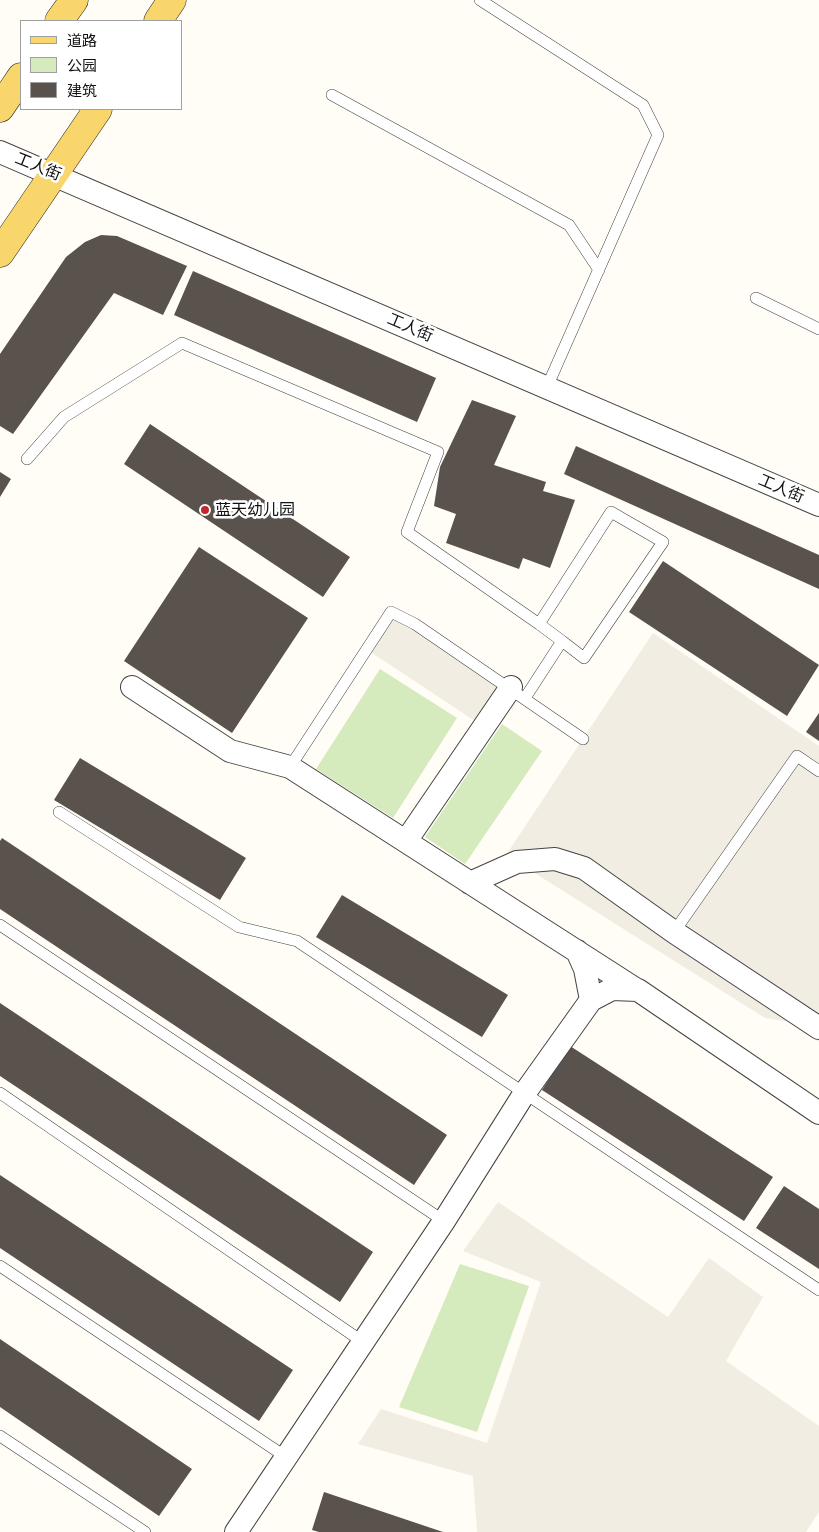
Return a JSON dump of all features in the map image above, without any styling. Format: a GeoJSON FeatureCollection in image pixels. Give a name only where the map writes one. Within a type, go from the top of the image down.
{"type":"FeatureCollection","features":[{"type":"Feature","properties":{"kind":"main road"},"geometry":{"type":"LineString","coordinates":[[60,20],[74,0]]}},
{"type":"Feature","properties":{"kind":"main road"},"geometry":{"type":"LineString","coordinates":[[159,20],[172,0]]}},
{"type":"Feature","properties":{"kind":"main road"},"geometry":{"type":"LineString","coordinates":[[0,108],[20,78]]}},
{"type":"Feature","properties":{"kind":"main road"},"geometry":{"type":"LineString","coordinates":[[0,253],[97,110]]}},
{"type":"Feature","properties":{"kind":"street","name":"工人街"},"geometry":{"type":"LineString","coordinates":[[0,152],[819,505]]}},
{"type":"Feature","properties":{"kind":"street"},"geometry":{"type":"LineString","coordinates":[[132,687],[230,751],[290,767],[638,990],[819,1113]]}},
{"type":"Feature","properties":{"kind":"street"},"geometry":{"type":"LineString","coordinates":[[406,841],[518,693]]}},
{"type":"Feature","properties":{"kind":"street"},"geometry":{"type":"LineString","coordinates":[[470,883],[517,862],[555,859],[584,868],[674,932],[819,1028]]}},
{"type":"Feature","properties":{"kind":"street"},"geometry":{"type":"LineString","coordinates":[[577,951],[585,969],[591,1000]]}},
{"type":"Feature","properties":{"kind":"street"},"geometry":{"type":"LineString","coordinates":[[236,1532],[444,1221],[524,1094],[591,1000],[612,989],[638,990]]}},
{"type":"Feature","properties":{"kind":"lane"},"geometry":{"type":"LineString","coordinates":[[480,0],[643,105],[658,135],[547,388]]}},
{"type":"Feature","properties":{"kind":"lane"},"geometry":{"type":"LineString","coordinates":[[332,95],[570,225],[599,270]]}},
{"type":"Feature","properties":{"kind":"lane"},"geometry":{"type":"LineString","coordinates":[[756,298],[819,329]]}},
{"type":"Feature","properties":{"kind":"lane"},"geometry":{"type":"LineString","coordinates":[[27,459],[64,417],[182,343],[438,452],[407,532],[539,624],[584,658],[663,542],[611,512],[539,624]]}},
{"type":"Feature","properties":{"kind":"lane"},"geometry":{"type":"LineString","coordinates":[[290,767],[391,612],[415,624],[583,739]]}},
{"type":"Feature","properties":{"kind":"lane"},"geometry":{"type":"LineString","coordinates":[[518,693],[562,641]]}},
{"type":"Feature","properties":{"kind":"lane"},"geometry":{"type":"LineString","coordinates":[[674,932],[797,756],[819,771]]}},
{"type":"Feature","properties":{"kind":"lane"},"geometry":{"type":"LineString","coordinates":[[59,812],[239,927],[297,941],[819,1290]]}},
{"type":"Feature","properties":{"kind":"lane"},"geometry":{"type":"LineString","coordinates":[[0,925],[444,1221]]}},
{"type":"Feature","properties":{"kind":"lane"},"geometry":{"type":"LineString","coordinates":[[0,1093],[363,1342]]}},
{"type":"Feature","properties":{"kind":"lane"},"geometry":{"type":"LineString","coordinates":[[0,1266],[286,1457]]}},
{"type":"Feature","properties":{"kind":"lane"},"geometry":{"type":"LineString","coordinates":[[0,1436],[145,1532]]}},
{"type":"Feature","properties":{"kind":"green space"},"geometry":{"type":"Polygon","coordinates":[[[380,669],[457,718],[393,818],[316,769],[380,669]]]}},
{"type":"Feature","properties":{"kind":"green space"},"geometry":{"type":"Polygon","coordinates":[[[502,724],[542,751],[465,864],[425,837],[502,724]]]}},
{"type":"Feature","properties":{"kind":"green space"},"geometry":{"type":"Polygon","coordinates":[[[460,1264],[529,1286],[477,1432],[399,1407],[460,1264]]]}},
{"type":"Feature","properties":{"kind":"shaded area"},"geometry":{"type":"Polygon","coordinates":[[[391,612],[511,687],[484,727],[366,649],[391,612]]]}},
{"type":"Feature","properties":{"kind":"shaded area"},"geometry":{"type":"Polygon","coordinates":[[[653,633],[819,746],[819,1042],[789,1022],[765,1018],[506,855],[653,633]]]}},
{"type":"Feature","properties":{"kind":"shaded area"},"geometry":{"type":"Polygon","coordinates":[[[498,1202],[668,1317],[709,1258],[763,1297],[726,1361],[819,1426],[819,1512],[806,1532],[477,1532],[473,1476],[358,1444],[381,1409],[487,1443],[541,1282],[463,1251],[498,1202]]]}},
{"type":"Feature","properties":{"kind":"building"},"geometry":{"type":"Polygon","coordinates":[[[101,235],[117,236],[187,266],[163,315],[114,293],[13,434],[0,426],[0,354],[66,257],[85,242],[101,235]]]}},
{"type":"Feature","properties":{"kind":"building"},"geometry":{"type":"Polygon","coordinates":[[[193,271],[436,378],[417,422],[174,315],[193,271]]]}},
{"type":"Feature","properties":{"kind":"building"},"geometry":{"type":"Polygon","coordinates":[[[472,400],[516,416],[494,465],[546,482],[543,491],[575,500],[550,568],[523,558],[519,569],[446,543],[456,514],[434,506],[440,467],[472,400]]]}},
{"type":"Feature","properties":{"kind":"building"},"geometry":{"type":"Polygon","coordinates":[[[150,424],[350,557],[323,597],[124,464],[150,424]]]}},
{"type":"Feature","properties":{"kind":"building"},"geometry":{"type":"Polygon","coordinates":[[[576,446],[819,555],[819,589],[564,474],[576,446]]]}},
{"type":"Feature","properties":{"kind":"building"},"geometry":{"type":"Polygon","coordinates":[[[0,472],[11,479],[0,497],[0,472]]]}},
{"type":"Feature","properties":{"kind":"building"},"geometry":{"type":"Polygon","coordinates":[[[199,547],[308,618],[232,733],[124,661],[199,547]]]}},
{"type":"Feature","properties":{"kind":"building"},"geometry":{"type":"Polygon","coordinates":[[[663,561],[819,665],[787,716],[629,612],[663,561]]]}},
{"type":"Feature","properties":{"kind":"building"},"geometry":{"type":"Polygon","coordinates":[[[819,713],[819,741],[806,732],[819,713]]]}},
{"type":"Feature","properties":{"kind":"building"},"geometry":{"type":"Polygon","coordinates":[[[80,758],[246,858],[220,900],[54,800],[80,758]]]}},
{"type":"Feature","properties":{"kind":"building"},"geometry":{"type":"Polygon","coordinates":[[[2,838],[447,1135],[414,1185],[0,909],[0,841],[2,838]]]}},
{"type":"Feature","properties":{"kind":"building"},"geometry":{"type":"Polygon","coordinates":[[[342,895],[508,995],[482,1037],[316,937],[342,895]]]}},
{"type":"Feature","properties":{"kind":"building"},"geometry":{"type":"Polygon","coordinates":[[[0,1003],[373,1252],[340,1302],[0,1076],[0,1003]]]}},
{"type":"Feature","properties":{"kind":"building"},"geometry":{"type":"Polygon","coordinates":[[[570,1046],[773,1177],[744,1221],[542,1090],[570,1046]]]}},
{"type":"Feature","properties":{"kind":"building"},"geometry":{"type":"Polygon","coordinates":[[[0,1175],[293,1370],[259,1421],[0,1248],[0,1175]]]}},
{"type":"Feature","properties":{"kind":"building"},"geometry":{"type":"Polygon","coordinates":[[[784,1186],[819,1209],[819,1269],[756,1228],[784,1186]]]}},
{"type":"Feature","properties":{"kind":"building"},"geometry":{"type":"Polygon","coordinates":[[[0,1339],[192,1469],[159,1516],[0,1407],[0,1339]]]}},
{"type":"Feature","properties":{"kind":"building"},"geometry":{"type":"Polygon","coordinates":[[[324,1492],[443,1532],[319,1532],[312,1530],[324,1492]]]}},
{"type":"Feature","properties":{"kind":"place","name":"蓝天幼儿园"},"geometry":{"type":"Point","coordinates":[205,510]}}]}
